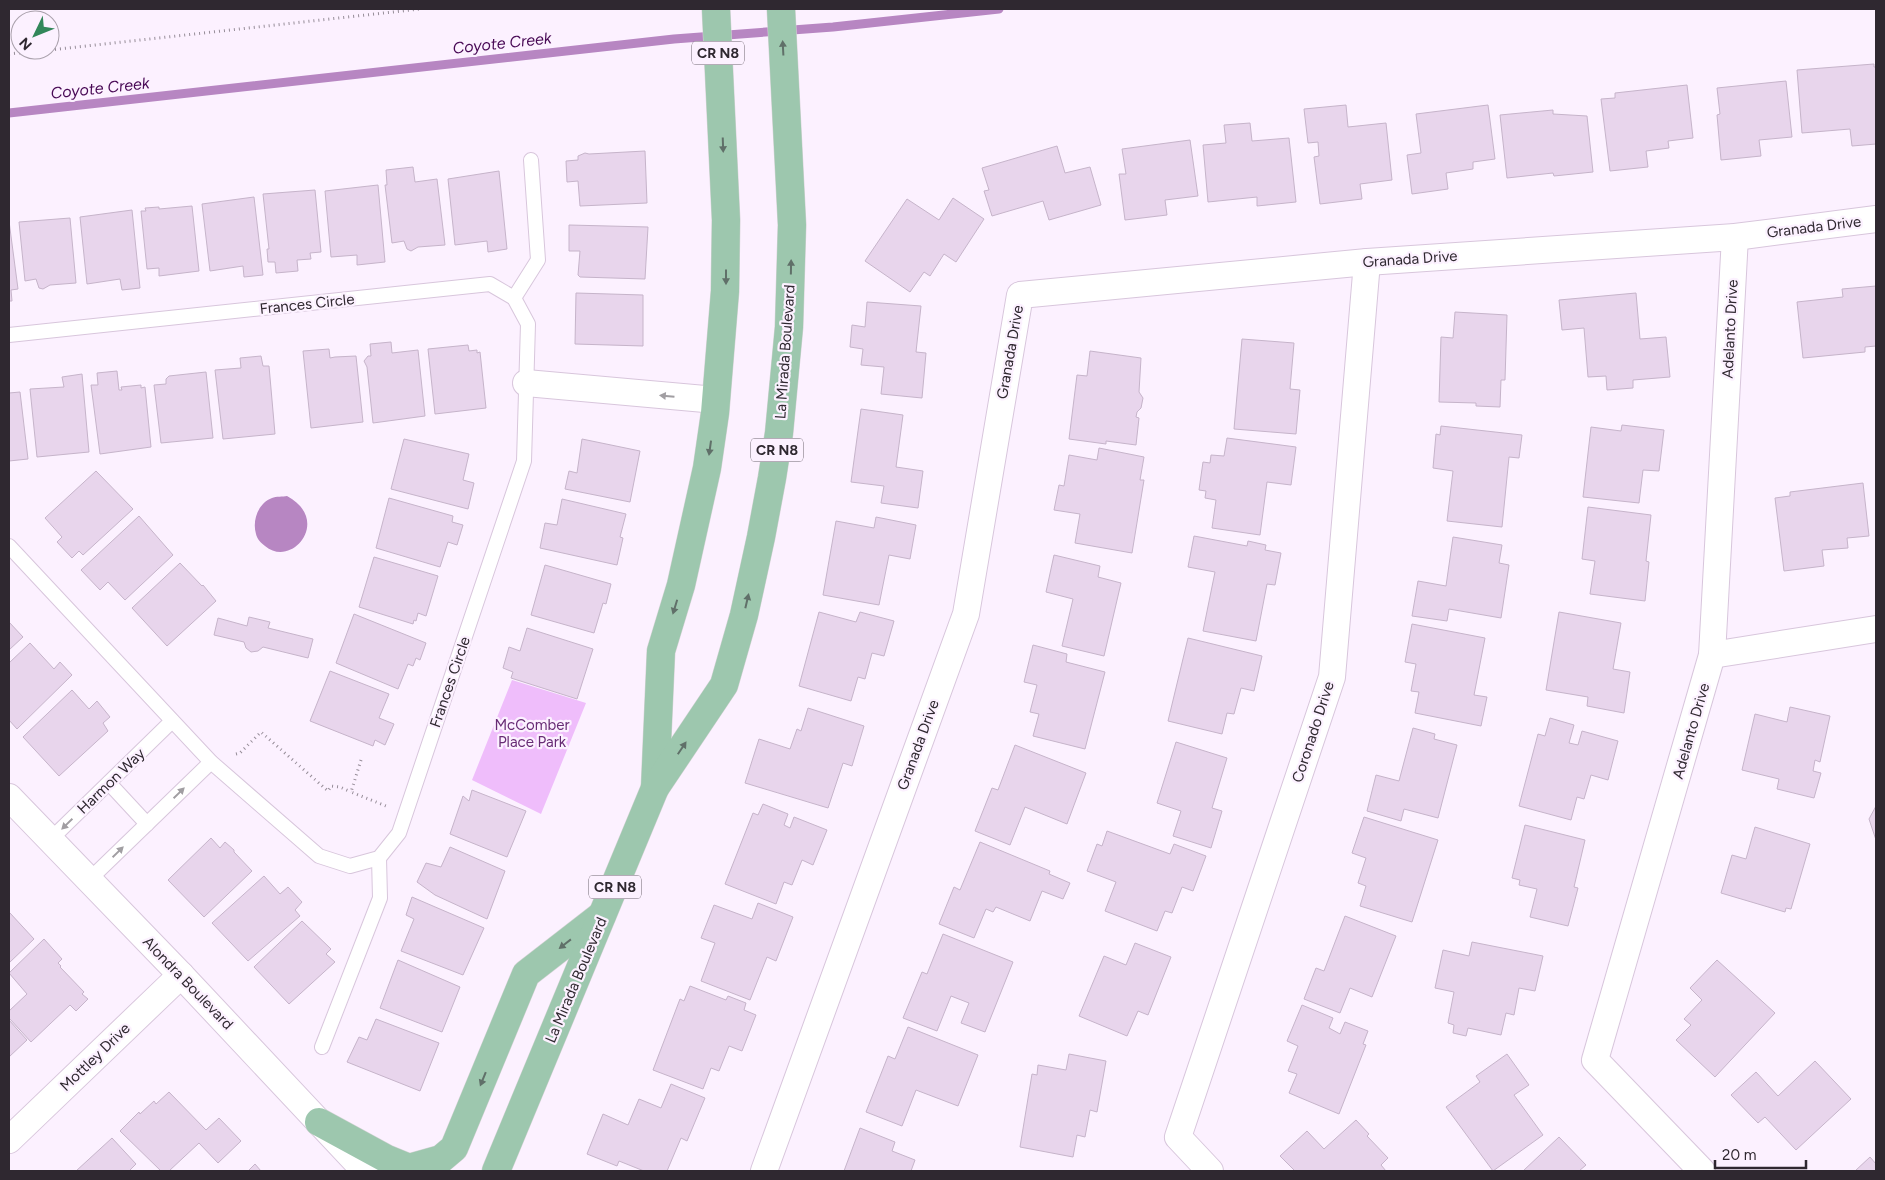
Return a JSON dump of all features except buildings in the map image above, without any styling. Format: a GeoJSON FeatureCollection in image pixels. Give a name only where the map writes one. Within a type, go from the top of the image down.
{"type":"FeatureCollection","features":[{"type":"Feature","properties":{"kind":"main road","name":"La Mirada Boulevard"},"geometry":{"type":"LineString","coordinates":[[655,788],[661,651],[681,585],[707,468],[716,400],[726,291],[726,220],[716,9]]}},
{"type":"Feature","properties":{"kind":"main road","name":"La Mirada Boulevard"},"geometry":{"type":"LineString","coordinates":[[496,1171],[655,788],[724,685],[744,615],[762,537],[772,478],[780,424],[789,327],[792,225],[781,9]]}},
{"type":"Feature","properties":{"kind":"main road"},"geometry":{"type":"LineString","coordinates":[[319,1122],[387,1159],[409,1168],[442,1159],[454,1148],[526,974],[604,914]]}},
{"type":"Feature","properties":{"kind":"street","name":"Granada Drive"},"geometry":{"type":"LineString","coordinates":[[764,1171],[966,614],[1020,295],[1367,262],[1735,237],[1876,219]]}},
{"type":"Feature","properties":{"kind":"street","name":"Adelanto Drive"},"geometry":{"type":"LineString","coordinates":[[1702,1171],[1595,1060],[1712,655],[1735,237]]}},
{"type":"Feature","properties":{"kind":"street","name":"Coronado Drive"},"geometry":{"type":"LineString","coordinates":[[1210,1171],[1178,1137],[1332,677],[1367,262]]}},
{"type":"Feature","properties":{"kind":"street"},"geometry":{"type":"LineString","coordinates":[[526,383],[716,400]]}},
{"type":"Feature","properties":{"kind":"street"},"geometry":{"type":"LineString","coordinates":[[1712,655],[1876,629]]}},
{"type":"Feature","properties":{"kind":"street","name":"Alondra Boulevard"},"geometry":{"type":"LineString","coordinates":[[9,797],[181,975],[365,1171]]}},
{"type":"Feature","properties":{"kind":"street","name":"Mottley Drive"},"geometry":{"type":"LineString","coordinates":[[9,1140],[181,975]]}},
{"type":"Feature","properties":{"kind":"lane"},"geometry":{"type":"LineString","coordinates":[[514,298],[538,260],[531,160]]}},
{"type":"Feature","properties":{"kind":"lane","name":"Frances Circle"},"geometry":{"type":"LineString","coordinates":[[9,335],[490,284],[514,298],[528,324],[524,461],[399,833],[379,858]]}},
{"type":"Feature","properties":{"kind":"lane"},"geometry":{"type":"LineString","coordinates":[[9,546],[211,762],[319,856],[350,866],[379,858],[380,898],[322,1047]]}},
{"type":"Feature","properties":{"kind":"lane","name":"Harmon Way"},"geometry":{"type":"LineString","coordinates":[[50,840],[172,722]]}},
{"type":"Feature","properties":{"kind":"lane"},"geometry":{"type":"LineString","coordinates":[[90,880],[211,762]]}},
{"type":"Feature","properties":{"kind":"lane"},"geometry":{"type":"LineString","coordinates":[[109,783],[147,824]]}},
{"type":"Feature","properties":{"kind":"path"},"geometry":{"type":"LineString","coordinates":[[60,49],[420,9]]}},
{"type":"Feature","properties":{"kind":"path"},"geometry":{"type":"LineString","coordinates":[[211,762],[240,753],[261,732],[328,791],[331,786],[340,787],[405,814]]}},
{"type":"Feature","properties":{"kind":"path"},"geometry":{"type":"LineString","coordinates":[[351,792],[361,760]]}},
{"type":"Feature","properties":{"kind":"green space","name":"McComber Place Park"},"geometry":{"type":"Polygon","coordinates":[[[512,680],[586,703],[541,814],[472,780],[512,680]]]}},
{"type":"Feature","properties":{"kind":"shaded area"},"geometry":{"type":"Polygon","coordinates":[[[287,496],[300,506],[306,517],[307,528],[303,539],[296,547],[286,551],[276,551],[265,546],[258,539],[255,529],[257,513],[267,500],[274,497],[287,496]]]}},
{"type":"Feature","properties":{"kind":"waterway","name":"Coyote Creek"},"geometry":{"type":"LineString","coordinates":[[9,113],[674,39],[833,27],[999,9]]}}]}
